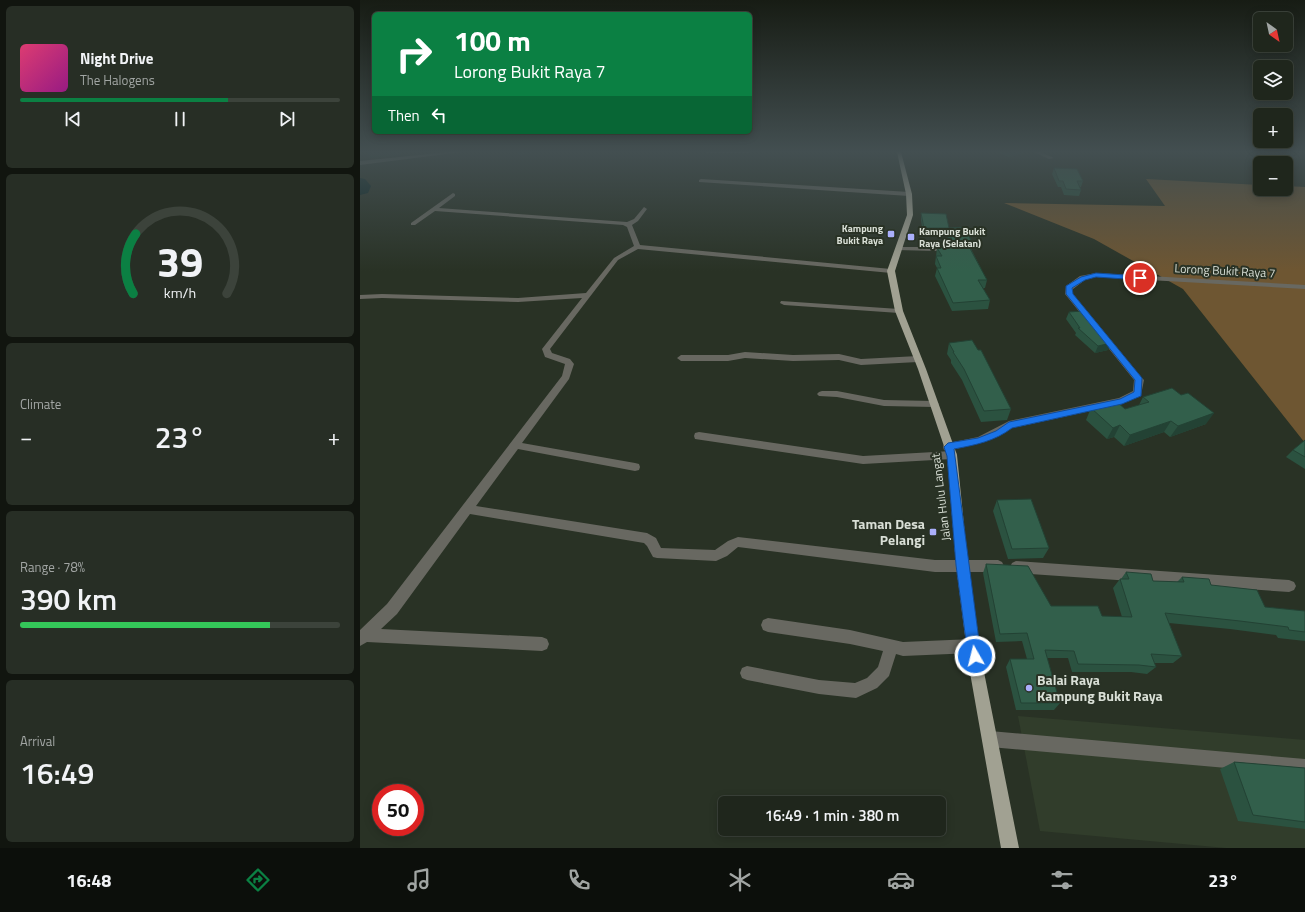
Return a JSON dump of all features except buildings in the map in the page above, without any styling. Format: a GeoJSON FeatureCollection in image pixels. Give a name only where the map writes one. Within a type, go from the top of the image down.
{"type":"FeatureCollection","features":[{"type":"Feature","properties":{"kind":"main road"},"geometry":{"type":"LineString","coordinates":[[891,271],[910,215],[909,194]]}},
{"type":"Feature","properties":{"kind":"main road","name":"Jalan Hulu Langat"},"geometry":{"type":"LineString","coordinates":[[891,271],[899,310],[918,359],[950,451],[962,565],[973,646],[1010,848]]}},
{"type":"Feature","properties":{"kind":"street"},"geometry":{"type":"LineString","coordinates":[[870,192],[909,194]]}},
{"type":"Feature","properties":{"kind":"street"},"geometry":{"type":"LineString","coordinates":[[413,224],[453,195]]}},
{"type":"Feature","properties":{"kind":"street"},"geometry":{"type":"LineString","coordinates":[[627,225],[636,220],[644,209]]}},
{"type":"Feature","properties":{"kind":"street"},"geometry":{"type":"LineString","coordinates":[[433,210],[612,222],[630,226],[637,243],[637,247]]}},
{"type":"Feature","properties":{"kind":"street"},"geometry":{"type":"LineString","coordinates":[[362,637],[392,609],[566,377],[570,364],[567,361],[548,355],[546,349],[616,259],[637,247],[891,271]]}},
{"type":"Feature","properties":{"kind":"street"},"geometry":{"type":"LineString","coordinates":[[899,249],[936,249]]}},
{"type":"Feature","properties":{"kind":"street","name":"Lorong Bukit Raya 7"},"geometry":{"type":"LineString","coordinates":[[950,451],[999,433],[1009,425],[1122,401],[1138,394],[1139,380],[1070,294],[1069,288],[1083,278],[1096,275],[1305,286]]}},
{"type":"Feature","properties":{"kind":"street"},"geometry":{"type":"LineString","coordinates":[[360,297],[382,296],[518,300],[587,295]]}},
{"type":"Feature","properties":{"kind":"street"},"geometry":{"type":"LineString","coordinates":[[784,303],[899,310]]}},
{"type":"Feature","properties":{"kind":"street"},"geometry":{"type":"LineString","coordinates":[[681,358],[728,358],[745,355],[793,358],[838,357],[861,362],[918,359]]}},
{"type":"Feature","properties":{"kind":"street"},"geometry":{"type":"LineString","coordinates":[[822,394],[837,394],[884,403],[934,404]]}},
{"type":"Feature","properties":{"kind":"street"},"geometry":{"type":"LineString","coordinates":[[699,436],[863,460],[950,451]]}},
{"type":"Feature","properties":{"kind":"street"},"geometry":{"type":"LineString","coordinates":[[514,445],[635,466]]}},
{"type":"Feature","properties":{"kind":"street"},"geometry":{"type":"LineString","coordinates":[[468,509],[648,538],[652,542],[657,553],[716,556],[725,553],[733,544],[738,542],[883,561],[935,566],[962,565],[1043,568],[1290,586]]}},
{"type":"Feature","properties":{"kind":"street"},"geometry":{"type":"LineString","coordinates":[[768,625],[850,637],[903,649],[973,646]]}},
{"type":"Feature","properties":{"kind":"street"},"geometry":{"type":"LineString","coordinates":[[362,637],[542,644]]}},
{"type":"Feature","properties":{"kind":"street"},"geometry":{"type":"LineString","coordinates":[[747,673],[819,687],[856,691],[872,683],[884,671],[891,647]]}},
{"type":"Feature","properties":{"kind":"street"},"geometry":{"type":"LineString","coordinates":[[990,739],[1305,767]]}},
{"type":"Feature","properties":{"kind":"shaded area"},"geometry":{"type":"Polygon","coordinates":[[[1155,192],[1253,192],[1253,196],[1293,196],[1293,192],[1305,192],[1305,443],[1183,289],[1094,239],[1004,203],[1165,206],[1155,192]]]}},
{"type":"Feature","properties":{"kind":"shaded area"},"geometry":{"type":"Polygon","coordinates":[[[1018,716],[1305,740],[1305,848],[1226,848],[1040,831],[1018,716]]]}},
{"type":"Feature","properties":{"kind":"place","name":"Kampung Bukit Raya"},"geometry":{"type":"Point","coordinates":[891,234]}},
{"type":"Feature","properties":{"kind":"place","name":"Kampung Bukit Raya (Selatan)"},"geometry":{"type":"Point","coordinates":[911,237]}},
{"type":"Feature","properties":{"kind":"place","name":"Taman Desa Pelangi"},"geometry":{"type":"Point","coordinates":[933,532]}},
{"type":"Feature","properties":{"kind":"place","name":"Balai Raya Kampung Bukit Raya"},"geometry":{"type":"Point","coordinates":[1029,688]}},
{"type":"Feature","properties":{"kind":"route"},"geometry":{"type":"LineString","coordinates":[[975,656],[962,565],[952,456],[948,447],[980,441],[999,433],[1009,425],[1122,401],[1138,394],[1139,380],[1070,294],[1069,288],[1083,278],[1096,275],[1140,278]]}}]}
